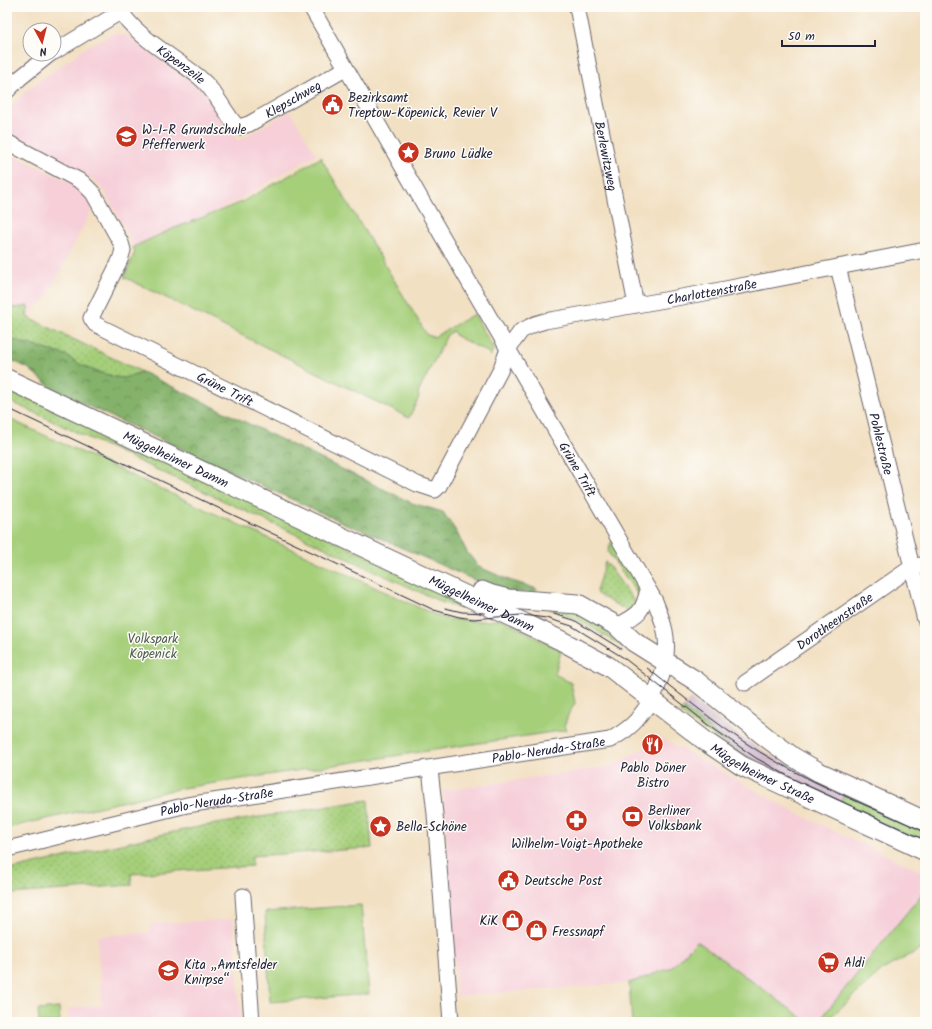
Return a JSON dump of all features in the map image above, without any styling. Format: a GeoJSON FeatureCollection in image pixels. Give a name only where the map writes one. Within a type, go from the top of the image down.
{"type":"FeatureCollection","features":[{"type":"Feature","properties":{"kind":"main road","name":"Müggelheimer Damm"},"geometry":{"type":"LineString","coordinates":[[7,379],[560,640],[616,672]]}},
{"type":"Feature","properties":{"kind":"main road","name":"Müggelheimer Damm"},"geometry":{"type":"LineString","coordinates":[[345,538],[374,542],[492,595],[508,599],[578,604],[617,626],[634,642]]}},
{"type":"Feature","properties":{"kind":"main road","name":"Müggelheimer Straße"},"geometry":{"type":"LineString","coordinates":[[634,642],[696,681],[793,757],[819,772],[925,821]]}},
{"type":"Feature","properties":{"kind":"main road","name":"Müggelheimer Straße"},"geometry":{"type":"LineString","coordinates":[[616,672],[708,743],[742,766],[925,850]]}},
{"type":"Feature","properties":{"kind":"street","name":"Grüne Trift"},"geometry":{"type":"LineString","coordinates":[[311,7],[345,69],[655,601],[665,629],[665,661]]}},
{"type":"Feature","properties":{"kind":"street","name":"Berlewitzweg"},"geometry":{"type":"LineString","coordinates":[[577,7],[636,305]]}},
{"type":"Feature","properties":{"kind":"street"},"geometry":{"type":"LineString","coordinates":[[62,47],[119,9]]}},
{"type":"Feature","properties":{"kind":"street","name":"Köpenzeile"},"geometry":{"type":"LineString","coordinates":[[119,9],[137,31],[200,78],[213,93],[234,124],[239,127]]}},
{"type":"Feature","properties":{"kind":"street"},"geometry":{"type":"LineString","coordinates":[[7,91],[40,62]]}},
{"type":"Feature","properties":{"kind":"street","name":"Klepschweg"},"geometry":{"type":"LineString","coordinates":[[239,127],[249,124],[345,69]]}},
{"type":"Feature","properties":{"kind":"street","name":"Grüne Trift"},"geometry":{"type":"LineString","coordinates":[[7,142],[82,182],[93,193],[122,243],[123,250],[120,260],[91,318],[95,324],[424,487],[435,490],[439,486],[500,370],[508,348]]}},
{"type":"Feature","properties":{"kind":"street","name":"Charlottenstraße"},"geometry":{"type":"LineString","coordinates":[[508,348],[521,331],[545,321],[925,250]]}},
{"type":"Feature","properties":{"kind":"street","name":"Pohlestraße"},"geometry":{"type":"LineString","coordinates":[[838,267],[918,565],[925,620]]}},
{"type":"Feature","properties":{"kind":"street","name":"Dorotheenstraße"},"geometry":{"type":"LineString","coordinates":[[745,683],[918,565]]}},
{"type":"Feature","properties":{"kind":"street"},"geometry":{"type":"LineString","coordinates":[[617,626],[634,617],[645,604],[648,589]]}},
{"type":"Feature","properties":{"kind":"street","name":"Pablo-Neruda-Straße"},"geometry":{"type":"LineString","coordinates":[[7,849],[187,805],[430,769],[610,740],[639,718],[651,699],[660,679],[665,661]]}},
{"type":"Feature","properties":{"kind":"street"},"geometry":{"type":"LineString","coordinates":[[430,769],[435,814],[451,1022]]}},
{"type":"Feature","properties":{"kind":"street"},"geometry":{"type":"LineString","coordinates":[[243,896],[252,1022]]}},
{"type":"Feature","properties":{"kind":"shaded area","name":"W-I-R Grundschule Pfefferwerk"},"geometry":{"type":"Polygon","coordinates":[[[115,33],[128,36],[202,90],[238,141],[290,111],[316,154],[235,202],[133,247],[128,233],[103,190],[95,181],[7,131],[7,111],[27,90],[88,46],[115,33]]]}},
{"type":"Feature","properties":{"kind":"shaded area"},"geometry":{"type":"Polygon","coordinates":[[[7,152],[81,188],[94,205],[47,297],[27,317],[7,307],[7,152]]]}},
{"type":"Feature","properties":{"kind":"shaded area"},"geometry":{"type":"Polygon","coordinates":[[[690,699],[740,736],[784,764],[787,760],[846,791],[840,804],[771,772],[733,748],[683,708],[690,699]]]}},
{"type":"Feature","properties":{"kind":"shaded area"},"geometry":{"type":"Polygon","coordinates":[[[662,738],[796,813],[925,873],[925,890],[818,1022],[808,1022],[697,941],[671,968],[629,983],[457,996],[443,791],[612,766],[662,738]]]}},
{"type":"Feature","properties":{"kind":"shaded area","name":"Kita „Amtsfelder Knirpse“"},"geometry":{"type":"Polygon","coordinates":[[[233,919],[241,1022],[69,1022],[68,1008],[102,1005],[97,936],[149,933],[150,924],[233,919]]]}},
{"type":"Feature","properties":{"kind":"green space"},"geometry":{"type":"Polygon","coordinates":[[[322,157],[322,160],[427,335],[434,337],[474,314],[492,346],[493,350],[490,357],[489,353],[456,336],[453,331],[447,335],[418,393],[419,397],[409,418],[124,277],[135,252],[133,247],[170,230],[242,202],[322,157]]]}},
{"type":"Feature","properties":{"kind":"green space"},"geometry":{"type":"Polygon","coordinates":[[[7,304],[15,308],[28,306],[27,317],[142,372],[124,378],[115,377],[81,365],[65,355],[7,338],[7,304]]]}},
{"type":"Feature","properties":{"kind":"green space"},"geometry":{"type":"Polygon","coordinates":[[[7,338],[65,355],[81,365],[115,377],[124,378],[142,372],[412,503],[443,512],[457,533],[467,552],[479,567],[509,580],[537,589],[534,593],[499,591],[350,526],[66,396],[54,390],[28,368],[7,358],[7,338]]]}},
{"type":"Feature","properties":{"kind":"green space"},"geometry":{"type":"Polygon","coordinates":[[[7,388],[481,609],[458,608],[441,602],[7,400],[7,388]]]}},
{"type":"Feature","properties":{"kind":"green space","name":"Volkspark Köpenick"},"geometry":{"type":"Polygon","coordinates":[[[7,418],[433,614],[447,619],[474,621],[502,619],[561,651],[555,674],[571,683],[575,703],[564,726],[566,730],[182,788],[7,828],[7,418]]]}},
{"type":"Feature","properties":{"kind":"green space"},"geometry":{"type":"Polygon","coordinates":[[[614,540],[640,583],[640,598],[608,552],[611,542],[614,540]]]}},
{"type":"Feature","properties":{"kind":"green space"},"geometry":{"type":"Polygon","coordinates":[[[605,562],[637,605],[629,612],[597,594],[596,591],[605,562]]]}},
{"type":"Feature","properties":{"kind":"green space"},"geometry":{"type":"Polygon","coordinates":[[[548,609],[572,609],[628,641],[624,648],[578,621],[548,609]]]}},
{"type":"Feature","properties":{"kind":"green space"},"geometry":{"type":"Polygon","coordinates":[[[683,708],[733,748],[772,771],[759,767],[680,713],[683,708]]]}},
{"type":"Feature","properties":{"kind":"green space"},"geometry":{"type":"Polygon","coordinates":[[[846,791],[925,827],[925,843],[840,804],[846,791]]]}},
{"type":"Feature","properties":{"kind":"green space"},"geometry":{"type":"Polygon","coordinates":[[[368,800],[372,848],[252,856],[252,866],[131,874],[132,885],[11,894],[9,870],[203,826],[368,800]]]}},
{"type":"Feature","properties":{"kind":"green space"},"geometry":{"type":"Polygon","coordinates":[[[925,890],[925,947],[884,969],[825,1022],[818,1022],[925,890]]]}},
{"type":"Feature","properties":{"kind":"green space"},"geometry":{"type":"Polygon","coordinates":[[[361,905],[369,994],[270,1002],[265,912],[361,905]]]}},
{"type":"Feature","properties":{"kind":"green space"},"geometry":{"type":"Polygon","coordinates":[[[697,941],[808,1022],[632,1022],[629,983],[671,968],[697,941]]]}},
{"type":"Feature","properties":{"kind":"green space"},"geometry":{"type":"Polygon","coordinates":[[[59,1008],[60,1022],[39,1022],[38,1010],[59,1008]]]}},
{"type":"Feature","properties":{"kind":"tram line"},"geometry":{"type":"LineString","coordinates":[[7,408],[434,610],[473,619],[521,615],[531,616],[546,618],[572,626],[624,658],[714,729],[756,758],[797,781],[925,840]]}},
{"type":"Feature","properties":{"kind":"tram line"},"geometry":{"type":"LineString","coordinates":[[445,608],[462,612],[485,613]]}},
{"type":"Feature","properties":{"kind":"tram line"},"geometry":{"type":"LineString","coordinates":[[554,614],[574,620],[621,649]]}},
{"type":"Feature","properties":{"kind":"tram line"},"geometry":{"type":"LineString","coordinates":[[647,668],[710,718],[760,752],[813,781],[925,832]]}},
{"type":"Feature","properties":{"kind":"place","name":"Bezirksamt Treptow-Köpenick, Revier V"},"geometry":{"type":"Point","coordinates":[332,104]}},
{"type":"Feature","properties":{"kind":"place","name":"W-I-R Grundschule Pfefferwerk"},"geometry":{"type":"Point","coordinates":[126,136]}},
{"type":"Feature","properties":{"kind":"place","name":"Bruno Lüdke"},"geometry":{"type":"Point","coordinates":[409,153]}},
{"type":"Feature","properties":{"kind":"place","name":"Pablo Döner Bistro"},"geometry":{"type":"Point","coordinates":[653,745]}},
{"type":"Feature","properties":{"kind":"place","name":"Berliner Volksbank"},"geometry":{"type":"Point","coordinates":[633,817]}},
{"type":"Feature","properties":{"kind":"place","name":"Wilhelm-Voigt-Apotheke"},"geometry":{"type":"Point","coordinates":[577,821]}},
{"type":"Feature","properties":{"kind":"place","name":"Bella-Schöne"},"geometry":{"type":"Point","coordinates":[381,826]}},
{"type":"Feature","properties":{"kind":"place","name":"Deutsche Post"},"geometry":{"type":"Point","coordinates":[509,880]}},
{"type":"Feature","properties":{"kind":"place","name":"KiK"},"geometry":{"type":"Point","coordinates":[513,920]}},
{"type":"Feature","properties":{"kind":"place","name":"Fressnapf"},"geometry":{"type":"Point","coordinates":[537,931]}},
{"type":"Feature","properties":{"kind":"place","name":"Aldi"},"geometry":{"type":"Point","coordinates":[828,962]}},
{"type":"Feature","properties":{"kind":"place","name":"Kita „Amtsfelder Knirpse“"},"geometry":{"type":"Point","coordinates":[169,971]}}]}
